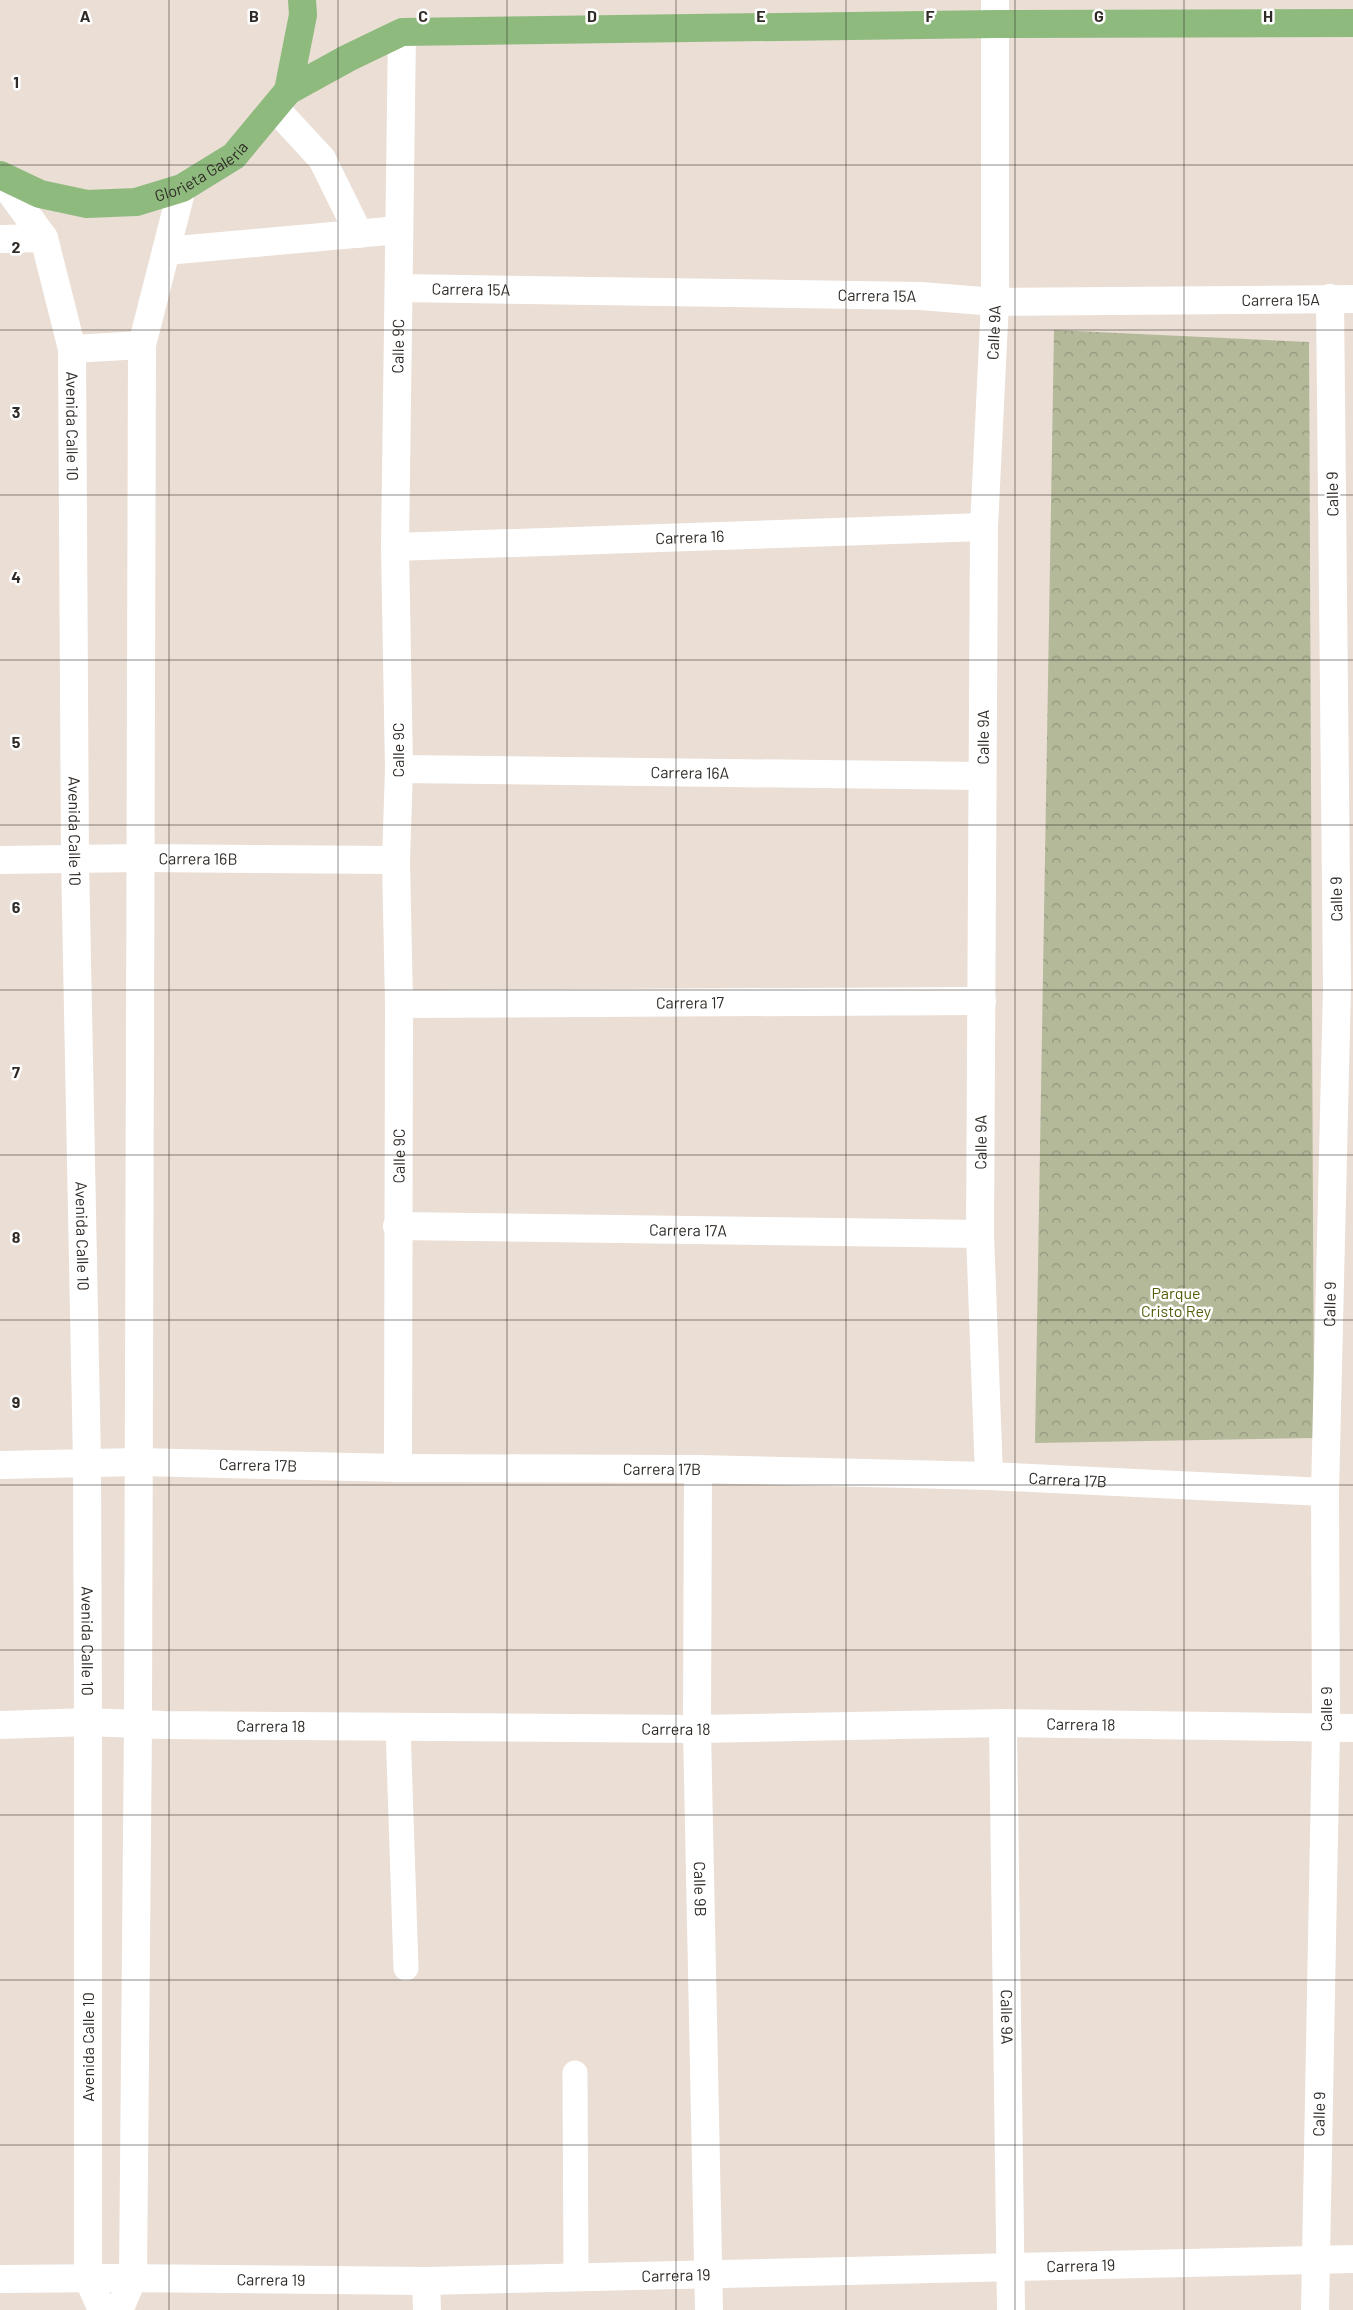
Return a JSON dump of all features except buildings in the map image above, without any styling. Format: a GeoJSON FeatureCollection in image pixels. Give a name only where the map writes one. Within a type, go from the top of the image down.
{"type":"FeatureCollection","features":[{"type":"Feature","properties":{"kind":"highway","name":"Glorieta Galería"},"geometry":{"type":"LineString","coordinates":[[0,177],[40,194],[87,204],[136,202],[182,188],[234,156],[282,100],[303,15],[302,0]]}},
{"type":"Feature","properties":{"kind":"highway"},"geometry":{"type":"LineString","coordinates":[[282,100],[348,58],[402,32],[995,12],[1353,22]]}},
{"type":"Feature","properties":{"kind":"street","name":"Calle 9A"},"geometry":{"type":"LineString","coordinates":[[989,1476],[980,1234],[984,527],[995,302],[995,12]]}},
{"type":"Feature","properties":{"kind":"street","name":"Calle 9C"},"geometry":{"type":"LineString","coordinates":[[398,1468],[397,1226],[399,1004],[396,860],[399,769],[396,547],[402,32]]}},
{"type":"Feature","properties":{"kind":"street"},"geometry":{"type":"LineString","coordinates":[[282,100],[322,159],[359,234]]}},
{"type":"Feature","properties":{"kind":"street","name":"Avenida Calle 10"},"geometry":{"type":"LineString","coordinates":[[0,177],[44,238],[72,349],[75,860],[87,1463],[88,2278],[102,2310]]}},
{"type":"Feature","properties":{"kind":"street"},"geometry":{"type":"LineString","coordinates":[[119,2310],[133,2278],[138,1724],[142,345],[182,188]]}},
{"type":"Feature","properties":{"kind":"street"},"geometry":{"type":"LineString","coordinates":[[166,250],[399,230]]}},
{"type":"Feature","properties":{"kind":"street"},"geometry":{"type":"LineString","coordinates":[[0,239],[44,238]]}},
{"type":"Feature","properties":{"kind":"street","name":"Carrera 15A"},"geometry":{"type":"LineString","coordinates":[[399,288],[921,296],[995,302],[1341,298]]}},
{"type":"Feature","properties":{"kind":"street","name":"Calle 9"},"geometry":{"type":"LineString","coordinates":[[1315,2310],[1326,1728],[1325,1492],[1345,987],[1341,298]]}},
{"type":"Feature","properties":{"kind":"street"},"geometry":{"type":"LineString","coordinates":[[72,349],[142,345]]}},
{"type":"Feature","properties":{"kind":"street","name":"Carrera 16"},"geometry":{"type":"LineString","coordinates":[[396,547],[984,527]]}},
{"type":"Feature","properties":{"kind":"street","name":"Carrera 16A"},"geometry":{"type":"LineString","coordinates":[[399,769],[982,776]]}},
{"type":"Feature","properties":{"kind":"street","name":"Carrera 16B"},"geometry":{"type":"LineString","coordinates":[[0,860],[141,858],[396,860]]}},
{"type":"Feature","properties":{"kind":"street","name":"Carrera 17"},"geometry":{"type":"LineString","coordinates":[[399,1004],[982,1001]]}},
{"type":"Feature","properties":{"kind":"street","name":"Carrera 17A"},"geometry":{"type":"LineString","coordinates":[[397,1226],[980,1234]]}},
{"type":"Feature","properties":{"kind":"street","name":"Carrera 17B"},"geometry":{"type":"LineString","coordinates":[[0,1465],[138,1462],[398,1468],[698,1469],[989,1476],[1325,1492]]}},
{"type":"Feature","properties":{"kind":"street","name":"Calle 9B"},"geometry":{"type":"LineString","coordinates":[[698,1469],[697,1729],[709,2310]]}},
{"type":"Feature","properties":{"kind":"street","name":"Carrera 18"},"geometry":{"type":"LineString","coordinates":[[0,1725],[88,1722],[697,1729],[1003,1723],[1353,1728]]}},
{"type":"Feature","properties":{"kind":"street","name":"Calle 9A"},"geometry":{"type":"LineString","coordinates":[[1003,1723],[1011,2310]]}},
{"type":"Feature","properties":{"kind":"street","name":"Carrera 19"},"geometry":{"type":"LineString","coordinates":[[0,2279],[133,2278],[426,2281],[1353,2259]]}},
{"type":"Feature","properties":{"kind":"street"},"geometry":{"type":"LineString","coordinates":[[426,2281],[427,2310]]}},
{"type":"Feature","properties":{"kind":"lane"},"geometry":{"type":"LineString","coordinates":[[398,1726],[406,1968]]}},
{"type":"Feature","properties":{"kind":"lane"},"geometry":{"type":"LineString","coordinates":[[575,2073],[576,2278]]}},
{"type":"Feature","properties":{"kind":"green space","name":"Parque Cristo Rey"},"geometry":{"type":"Polygon","coordinates":[[[1054,330],[1309,342],[1314,1438],[1035,1443],[1054,330]]]}}]}
